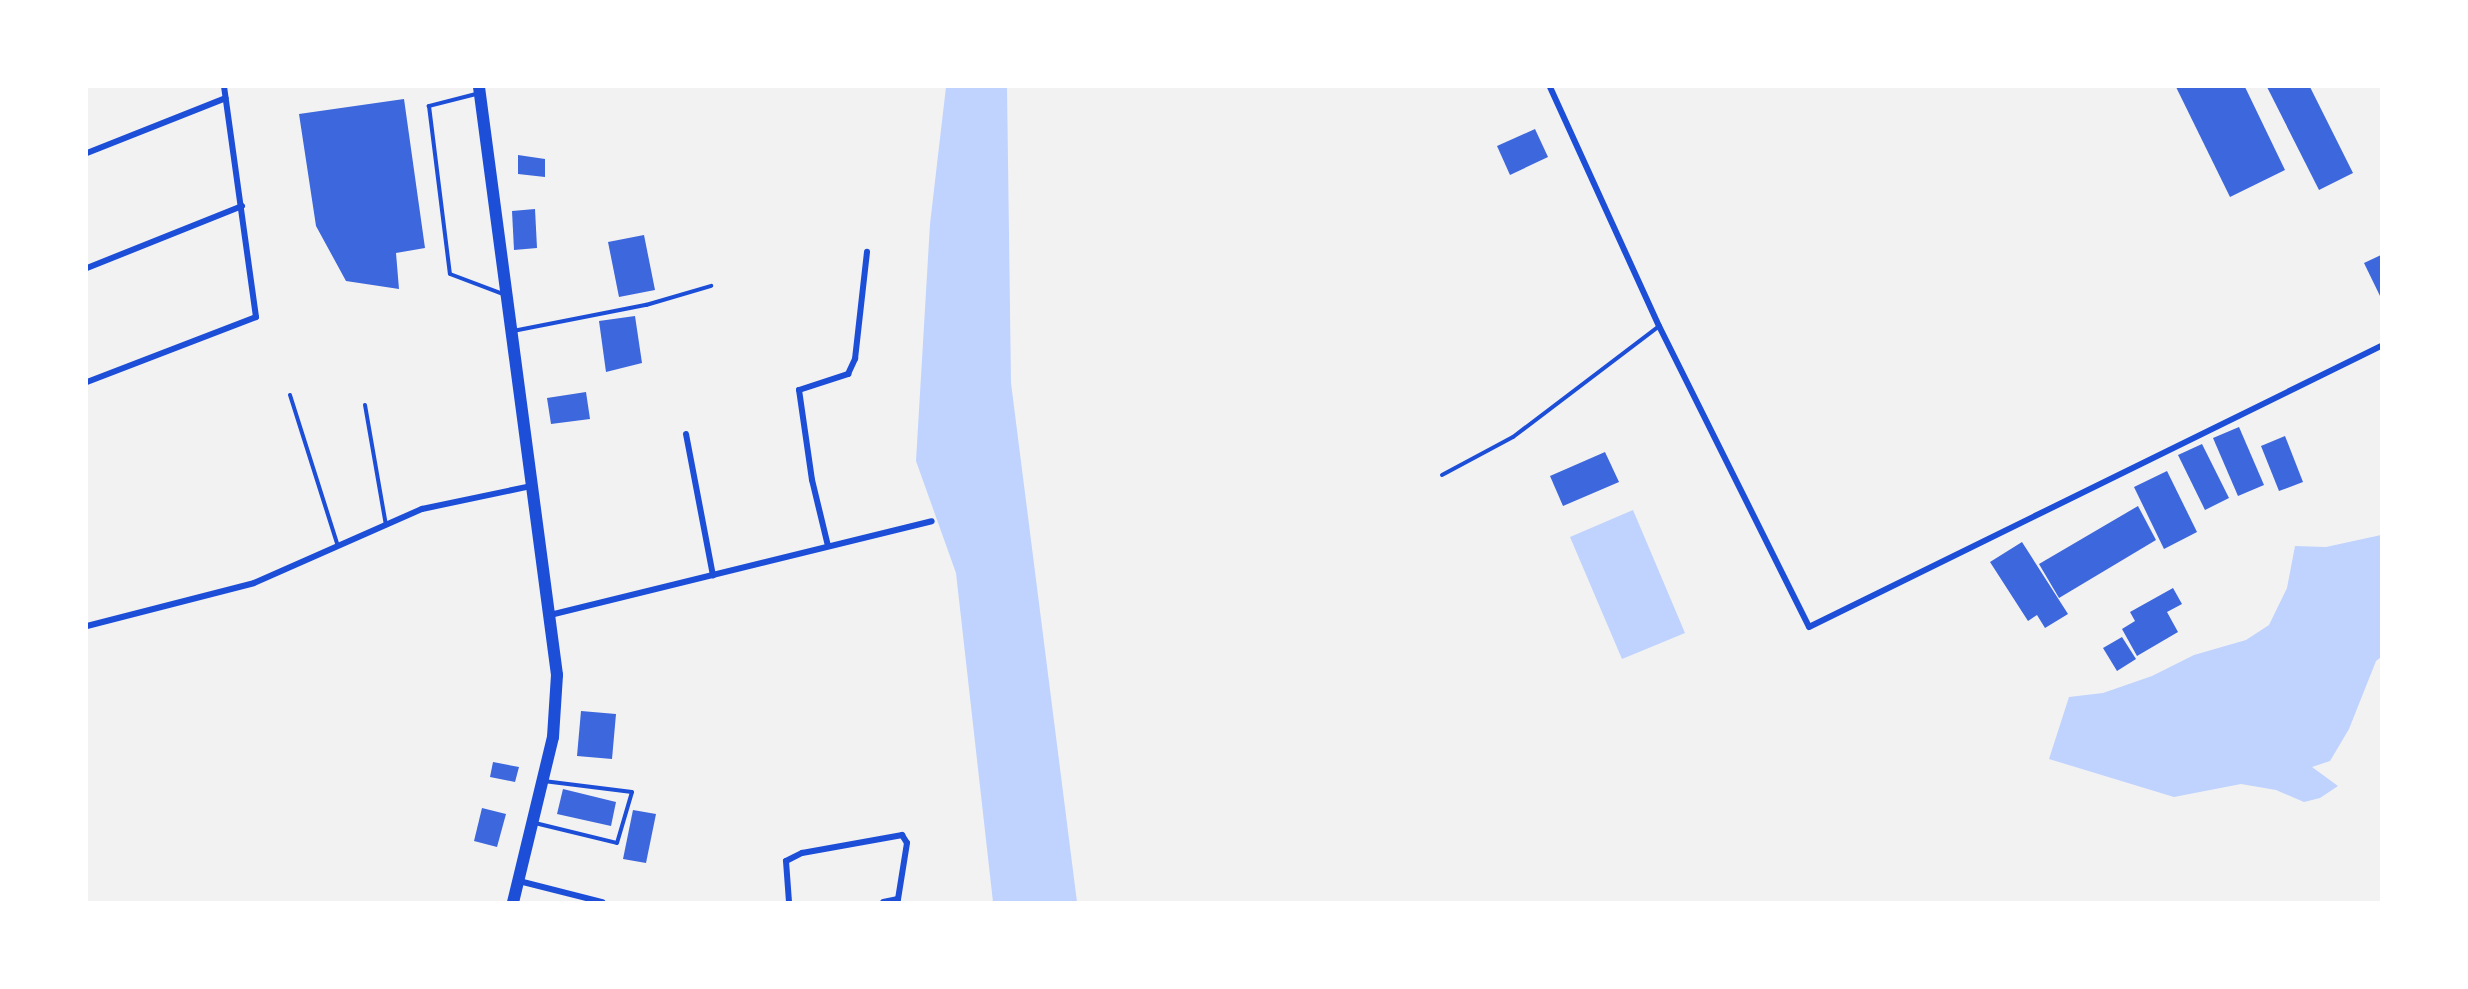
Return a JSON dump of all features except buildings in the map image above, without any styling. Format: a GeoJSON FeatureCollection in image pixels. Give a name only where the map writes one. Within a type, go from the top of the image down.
{"type":"FeatureCollection","features":[{"type":"Feature","properties":{"kind":"main road"},"geometry":{"type":"LineString","coordinates":[[479,90],[557,675],[553,737],[535,823],[513,902]]}},
{"type":"Feature","properties":{"kind":"street"},"geometry":{"type":"LineString","coordinates":[[87,382],[256,317],[224,87]]}},
{"type":"Feature","properties":{"kind":"street"},"geometry":{"type":"LineString","coordinates":[[1550,87],[1659,326],[1809,627],[2381,345]]}},
{"type":"Feature","properties":{"kind":"street"},"geometry":{"type":"LineString","coordinates":[[87,153],[226,98]]}},
{"type":"Feature","properties":{"kind":"street"},"geometry":{"type":"LineString","coordinates":[[87,268],[242,206]]}},
{"type":"Feature","properties":{"kind":"street"},"geometry":{"type":"LineString","coordinates":[[828,546],[812,480],[799,390],[848,374],[855,359],[867,252]]}},
{"type":"Feature","properties":{"kind":"street"},"geometry":{"type":"LineString","coordinates":[[686,434],[713,575]]}},
{"type":"Feature","properties":{"kind":"street"},"geometry":{"type":"LineString","coordinates":[[87,626],[254,583],[422,509],[532,486]]}},
{"type":"Feature","properties":{"kind":"street"},"geometry":{"type":"LineString","coordinates":[[550,615],[932,521]]}},
{"type":"Feature","properties":{"kind":"street"},"geometry":{"type":"LineString","coordinates":[[789,902],[786,861],[802,853],[902,836],[907,843],[898,899],[883,902]]}},
{"type":"Feature","properties":{"kind":"street"},"geometry":{"type":"LineString","coordinates":[[519,881],[602,902]]}},
{"type":"Feature","properties":{"kind":"lane"},"geometry":{"type":"LineString","coordinates":[[479,90],[429,106],[450,274],[507,295]]}},
{"type":"Feature","properties":{"kind":"lane"},"geometry":{"type":"LineString","coordinates":[[512,332],[646,305],[711,286]]}},
{"type":"Feature","properties":{"kind":"lane"},"geometry":{"type":"LineString","coordinates":[[1442,475],[1513,437],[1659,326]]}},
{"type":"Feature","properties":{"kind":"lane"},"geometry":{"type":"LineString","coordinates":[[290,395],[338,546]]}},
{"type":"Feature","properties":{"kind":"lane"},"geometry":{"type":"LineString","coordinates":[[365,405],[386,525]]}},
{"type":"Feature","properties":{"kind":"lane"},"geometry":{"type":"LineString","coordinates":[[535,823],[617,843],[632,792],[544,781]]}},
{"type":"Feature","properties":{"kind":"water"},"geometry":{"type":"Polygon","coordinates":[[[946,87],[1007,87],[1011,383],[1077,902],[993,902],[956,573],[916,461],[930,224],[946,87]]]}},
{"type":"Feature","properties":{"kind":"water"},"geometry":{"type":"Polygon","coordinates":[[[1633,510],[1685,633],[1622,659],[1570,537],[1633,510]]]}},
{"type":"Feature","properties":{"kind":"water"},"geometry":{"type":"Polygon","coordinates":[[[2381,535],[2381,657],[2376,661],[2349,729],[2330,761],[2312,767],[2338,786],[2320,798],[2304,802],[2276,790],[2241,784],[2174,797],[2049,759],[2069,697],[2103,693],[2152,676],[2194,655],[2246,640],[2269,625],[2287,588],[2295,546],[2326,547],[2381,535]]]}}]}
